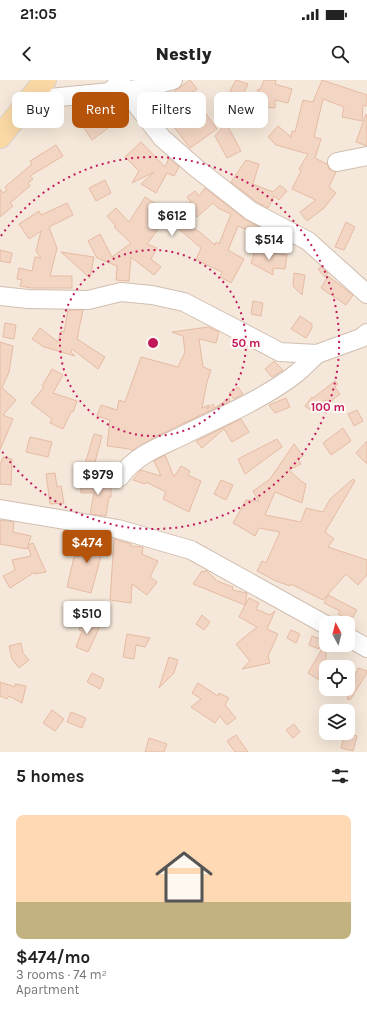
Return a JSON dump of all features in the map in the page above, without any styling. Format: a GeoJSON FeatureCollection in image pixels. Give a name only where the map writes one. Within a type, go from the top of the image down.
{"type":"FeatureCollection","features":[{"type":"Feature","properties":{"kind":"main road"},"geometry":{"type":"LineString","coordinates":[[36,92],[45,80]]}},
{"type":"Feature","properties":{"kind":"main road"},"geometry":{"type":"LineString","coordinates":[[0,137],[12,122]]}},
{"type":"Feature","properties":{"kind":"street"},"geometry":{"type":"LineString","coordinates":[[64,95],[119,88],[144,88],[173,80]]}},
{"type":"Feature","properties":{"kind":"street"},"geometry":{"type":"LineString","coordinates":[[119,88],[162,138],[195,167],[251,211],[308,241],[367,294]]}},
{"type":"Feature","properties":{"kind":"street"},"geometry":{"type":"LineString","coordinates":[[337,162],[367,156]]}},
{"type":"Feature","properties":{"kind":"street"},"geometry":{"type":"LineString","coordinates":[[0,296],[28,299],[88,300],[121,292],[152,295],[184,302],[280,352],[317,354],[365,338]]}},
{"type":"Feature","properties":{"kind":"street"},"geometry":{"type":"LineString","coordinates":[[120,477],[128,465],[140,456],[213,421],[284,382],[298,372],[317,354]]}},
{"type":"Feature","properties":{"kind":"street"},"geometry":{"type":"LineString","coordinates":[[0,509],[118,529],[191,550],[319,621]]}},
{"type":"Feature","properties":{"kind":"street"},"geometry":{"type":"LineString","coordinates":[[355,641],[367,648]]}},
{"type":"Feature","properties":{"kind":"shaded area"},"geometry":{"type":"Polygon","coordinates":[[[0,80],[367,80],[367,752],[0,752],[0,80]]]}},
{"type":"Feature","properties":{"kind":"building"},"geometry":{"type":"Polygon","coordinates":[[[190,80],[197,89],[192,92],[174,92],[190,80]]]}},
{"type":"Feature","properties":{"kind":"building"},"geometry":{"type":"Polygon","coordinates":[[[236,80],[248,84],[244,92],[230,91],[236,80]]]}},
{"type":"Feature","properties":{"kind":"building"},"geometry":{"type":"Polygon","coordinates":[[[264,80],[276,80],[275,84],[292,89],[288,103],[275,100],[275,108],[268,107],[268,92],[258,92],[258,89],[260,90],[264,80]]]}},
{"type":"Feature","properties":{"kind":"building"},"geometry":{"type":"Polygon","coordinates":[[[322,80],[367,95],[367,106],[363,105],[362,121],[342,117],[344,107],[323,99],[314,137],[321,139],[315,158],[327,164],[329,169],[336,172],[329,187],[336,193],[324,208],[307,221],[300,212],[316,200],[292,189],[301,171],[299,169],[308,154],[276,145],[268,137],[278,126],[291,137],[292,131],[295,132],[303,100],[313,102],[322,80]]]}},
{"type":"Feature","properties":{"kind":"building"},"geometry":{"type":"Polygon","coordinates":[[[206,114],[214,125],[214,128],[217,129],[190,148],[175,128],[206,128],[206,114]]]}},
{"type":"Feature","properties":{"kind":"building"},"geometry":{"type":"Polygon","coordinates":[[[366,114],[367,115],[367,146],[356,142],[366,114]]]}},
{"type":"Feature","properties":{"kind":"building"},"geometry":{"type":"Polygon","coordinates":[[[84,128],[108,128],[92,140],[84,128]]]}},
{"type":"Feature","properties":{"kind":"building"},"geometry":{"type":"Polygon","coordinates":[[[222,128],[229,128],[241,151],[227,158],[215,136],[222,128]]]}},
{"type":"Feature","properties":{"kind":"building"},"geometry":{"type":"Polygon","coordinates":[[[141,142],[165,167],[169,158],[179,167],[174,176],[167,173],[156,193],[141,184],[154,172],[132,183],[139,171],[125,157],[141,142]]]}},
{"type":"Feature","properties":{"kind":"building"},"geometry":{"type":"Polygon","coordinates":[[[56,145],[63,156],[30,176],[33,179],[28,183],[30,186],[10,203],[13,206],[0,217],[0,189],[3,193],[7,190],[5,187],[32,164],[30,161],[56,145]]]}},
{"type":"Feature","properties":{"kind":"building"},"geometry":{"type":"Polygon","coordinates":[[[246,160],[259,164],[253,184],[273,192],[280,185],[287,191],[279,200],[274,196],[268,208],[257,202],[231,182],[246,160]]]}},
{"type":"Feature","properties":{"kind":"building"},"geometry":{"type":"Polygon","coordinates":[[[105,180],[111,193],[96,201],[89,188],[105,180]]]}},
{"type":"Feature","properties":{"kind":"building"},"geometry":{"type":"Polygon","coordinates":[[[205,188],[245,219],[259,227],[256,234],[238,226],[228,250],[244,259],[231,283],[220,277],[222,272],[196,260],[201,248],[173,224],[170,229],[162,224],[147,244],[157,248],[151,259],[161,267],[154,275],[131,257],[129,281],[116,280],[117,266],[97,258],[88,241],[100,234],[112,257],[131,243],[114,227],[116,226],[107,216],[116,208],[129,222],[145,197],[201,233],[215,245],[216,242],[219,244],[231,214],[218,208],[213,203],[197,217],[187,205],[191,202],[187,197],[195,191],[199,196],[205,188]]]}},
{"type":"Feature","properties":{"kind":"building"},"geometry":{"type":"Polygon","coordinates":[[[67,203],[73,215],[49,227],[57,248],[50,276],[72,276],[72,288],[31,288],[20,286],[22,280],[17,279],[19,268],[32,271],[35,257],[41,258],[36,251],[41,231],[29,239],[19,224],[39,211],[41,215],[67,203]]]}},
{"type":"Feature","properties":{"kind":"building"},"geometry":{"type":"Polygon","coordinates":[[[346,222],[355,227],[344,250],[335,247],[346,222]]]}},
{"type":"Feature","properties":{"kind":"building"},"geometry":{"type":"Polygon","coordinates":[[[0,250],[12,253],[10,263],[0,261],[0,250]]]}},
{"type":"Feature","properties":{"kind":"building"},"geometry":{"type":"Polygon","coordinates":[[[255,251],[287,255],[285,269],[273,268],[273,275],[251,263],[255,251]]]}},
{"type":"Feature","properties":{"kind":"building"},"geometry":{"type":"Polygon","coordinates":[[[61,252],[94,257],[90,278],[61,252]]]}},
{"type":"Feature","properties":{"kind":"building"},"geometry":{"type":"Polygon","coordinates":[[[321,267],[328,273],[325,277],[318,269],[321,267]]]}},
{"type":"Feature","properties":{"kind":"building"},"geometry":{"type":"Polygon","coordinates":[[[294,273],[305,275],[302,295],[293,286],[294,273]]]}},
{"type":"Feature","properties":{"kind":"building"},"geometry":{"type":"Polygon","coordinates":[[[328,276],[353,295],[346,305],[321,288],[328,276]]]}},
{"type":"Feature","properties":{"kind":"building"},"geometry":{"type":"Polygon","coordinates":[[[253,301],[263,303],[261,316],[251,314],[253,301]]]}},
{"type":"Feature","properties":{"kind":"building"},"geometry":{"type":"Polygon","coordinates":[[[68,310],[83,310],[77,339],[105,357],[98,369],[72,349],[71,352],[75,356],[44,347],[32,339],[40,328],[58,342],[61,331],[64,332],[68,310]]]}},
{"type":"Feature","properties":{"kind":"building"},"geometry":{"type":"Polygon","coordinates":[[[300,316],[312,324],[312,328],[306,338],[291,329],[300,316]]]}},
{"type":"Feature","properties":{"kind":"building"},"geometry":{"type":"Polygon","coordinates":[[[5,323],[16,325],[14,339],[3,337],[5,323]]]}},
{"type":"Feature","properties":{"kind":"building"},"geometry":{"type":"Polygon","coordinates":[[[208,327],[219,332],[216,343],[199,339],[203,367],[211,370],[202,408],[209,405],[207,409],[213,404],[215,408],[229,398],[230,401],[155,437],[132,451],[130,449],[107,446],[110,420],[97,416],[101,405],[117,410],[119,400],[125,402],[141,357],[178,367],[185,352],[183,336],[172,332],[208,327]]]}},
{"type":"Feature","properties":{"kind":"building"},"geometry":{"type":"Polygon","coordinates":[[[0,342],[13,346],[9,372],[2,388],[16,400],[3,415],[13,419],[0,450],[0,342]]]}},
{"type":"Feature","properties":{"kind":"building"},"geometry":{"type":"Polygon","coordinates":[[[274,361],[283,370],[272,377],[265,369],[274,361]]]}},
{"type":"Feature","properties":{"kind":"building"},"geometry":{"type":"Polygon","coordinates":[[[52,369],[63,375],[53,393],[77,401],[73,412],[71,412],[63,429],[50,423],[52,419],[31,403],[44,387],[42,386],[52,369]]]}},
{"type":"Feature","properties":{"kind":"building"},"geometry":{"type":"Polygon","coordinates":[[[335,381],[338,384],[335,387],[340,394],[329,403],[325,400],[315,413],[305,406],[312,397],[313,398],[335,381]]]}},
{"type":"Feature","properties":{"kind":"building"},"geometry":{"type":"Polygon","coordinates":[[[238,387],[243,394],[234,399],[229,393],[238,387]]]}},
{"type":"Feature","properties":{"kind":"building"},"geometry":{"type":"Polygon","coordinates":[[[286,398],[290,407],[275,413],[269,405],[286,398]]]}},
{"type":"Feature","properties":{"kind":"building"},"geometry":{"type":"Polygon","coordinates":[[[357,410],[363,421],[354,426],[348,414],[357,410]]]}},
{"type":"Feature","properties":{"kind":"building"},"geometry":{"type":"Polygon","coordinates":[[[241,419],[249,432],[232,442],[224,429],[202,448],[196,441],[241,419]]]}},
{"type":"Feature","properties":{"kind":"building"},"geometry":{"type":"Polygon","coordinates":[[[343,428],[351,441],[331,455],[323,443],[343,428]]]}},
{"type":"Feature","properties":{"kind":"building"},"geometry":{"type":"Polygon","coordinates":[[[94,434],[102,436],[94,466],[85,464],[94,434]]]}},
{"type":"Feature","properties":{"kind":"building"},"geometry":{"type":"Polygon","coordinates":[[[30,437],[52,442],[48,457],[26,452],[30,437]]]}},
{"type":"Feature","properties":{"kind":"building"},"geometry":{"type":"Polygon","coordinates":[[[277,439],[282,447],[245,474],[238,459],[277,439]]]}},
{"type":"Feature","properties":{"kind":"building"},"geometry":{"type":"Polygon","coordinates":[[[367,441],[367,464],[356,453],[367,441]]]}},
{"type":"Feature","properties":{"kind":"building"},"geometry":{"type":"Polygon","coordinates":[[[294,444],[303,456],[298,459],[301,464],[289,470],[306,484],[302,503],[275,492],[265,515],[301,522],[306,508],[323,512],[330,499],[353,479],[355,481],[325,532],[334,539],[328,547],[367,560],[367,575],[358,585],[346,574],[323,600],[291,584],[290,586],[276,581],[257,571],[262,561],[266,563],[280,532],[259,528],[255,536],[233,523],[246,500],[259,501],[253,491],[270,479],[294,444]]]}},
{"type":"Feature","properties":{"kind":"building"},"geometry":{"type":"Polygon","coordinates":[[[165,455],[174,477],[181,466],[190,471],[188,475],[201,481],[189,512],[163,499],[166,492],[146,482],[145,484],[133,480],[141,470],[161,476],[154,461],[165,455]]]}},
{"type":"Feature","properties":{"kind":"building"},"geometry":{"type":"Polygon","coordinates":[[[3,457],[12,459],[11,485],[0,484],[0,465],[3,457]]]}},
{"type":"Feature","properties":{"kind":"building"},"geometry":{"type":"Polygon","coordinates":[[[55,473],[57,487],[61,486],[64,503],[50,504],[46,474],[55,473]]]}},
{"type":"Feature","properties":{"kind":"building"},"geometry":{"type":"Polygon","coordinates":[[[221,480],[233,485],[226,500],[214,494],[221,480]]]}},
{"type":"Feature","properties":{"kind":"building"},"geometry":{"type":"Polygon","coordinates":[[[111,482],[111,497],[109,497],[106,516],[90,514],[94,493],[81,493],[81,483],[111,482]]]}},
{"type":"Feature","properties":{"kind":"building"},"geometry":{"type":"Polygon","coordinates":[[[0,520],[14,522],[13,532],[31,536],[28,545],[33,543],[46,572],[35,574],[35,572],[10,588],[3,576],[15,570],[12,560],[31,556],[28,546],[27,549],[0,544],[0,520]]]}},
{"type":"Feature","properties":{"kind":"building"},"geometry":{"type":"Polygon","coordinates":[[[82,534],[106,538],[91,593],[67,587],[74,557],[82,556],[82,534]]]}},
{"type":"Feature","properties":{"kind":"building"},"geometry":{"type":"Polygon","coordinates":[[[114,539],[131,544],[130,546],[143,547],[142,554],[158,561],[150,577],[157,582],[147,595],[132,584],[131,603],[110,600],[114,539]]]}},
{"type":"Feature","properties":{"kind":"building"},"geometry":{"type":"Polygon","coordinates":[[[206,570],[217,581],[233,587],[232,590],[247,593],[245,605],[193,584],[202,571],[204,572],[206,570]]]}},
{"type":"Feature","properties":{"kind":"building"},"geometry":{"type":"Polygon","coordinates":[[[328,595],[357,610],[354,616],[342,616],[338,614],[340,611],[324,603],[328,595]]]}},
{"type":"Feature","properties":{"kind":"building"},"geometry":{"type":"Polygon","coordinates":[[[249,598],[259,603],[256,609],[270,615],[275,611],[267,629],[278,634],[268,656],[270,663],[242,669],[250,661],[236,644],[257,627],[239,617],[249,598]]]}},
{"type":"Feature","properties":{"kind":"building"},"geometry":{"type":"Polygon","coordinates":[[[202,615],[210,622],[204,630],[196,624],[202,615]]]}},
{"type":"Feature","properties":{"kind":"building"},"geometry":{"type":"Polygon","coordinates":[[[82,620],[100,626],[88,652],[76,647],[82,631],[79,630],[82,620]]]}},
{"type":"Feature","properties":{"kind":"building"},"geometry":{"type":"Polygon","coordinates":[[[291,630],[300,634],[296,643],[287,638],[291,630]]]}},
{"type":"Feature","properties":{"kind":"building"},"geometry":{"type":"Polygon","coordinates":[[[127,634],[150,638],[145,647],[136,645],[134,659],[123,657],[127,634]]]}},
{"type":"Feature","properties":{"kind":"building"},"geometry":{"type":"Polygon","coordinates":[[[312,636],[319,639],[319,649],[309,645],[312,636]]]}},
{"type":"Feature","properties":{"kind":"building"},"geometry":{"type":"Polygon","coordinates":[[[21,643],[23,653],[29,660],[19,668],[12,659],[9,646],[21,643]]]}},
{"type":"Feature","properties":{"kind":"building"},"geometry":{"type":"Polygon","coordinates":[[[320,652],[326,652],[326,660],[319,660],[319,680],[308,673],[320,652]]]}},
{"type":"Feature","properties":{"kind":"building"},"geometry":{"type":"Polygon","coordinates":[[[169,657],[178,660],[174,673],[159,688],[169,657]]]}},
{"type":"Feature","properties":{"kind":"building"},"geometry":{"type":"Polygon","coordinates":[[[358,668],[367,671],[355,692],[355,676],[358,668]]]}},
{"type":"Feature","properties":{"kind":"building"},"geometry":{"type":"Polygon","coordinates":[[[92,673],[104,679],[100,689],[87,682],[92,673]]]}},
{"type":"Feature","properties":{"kind":"building"},"geometry":{"type":"Polygon","coordinates":[[[0,682],[15,687],[15,684],[26,686],[22,703],[9,696],[7,699],[0,696],[0,682]]]}},
{"type":"Feature","properties":{"kind":"building"},"geometry":{"type":"Polygon","coordinates":[[[198,683],[218,696],[219,693],[229,698],[225,705],[236,718],[227,725],[220,716],[215,723],[191,707],[201,699],[192,693],[198,683]]]}},
{"type":"Feature","properties":{"kind":"building"},"geometry":{"type":"Polygon","coordinates":[[[348,696],[353,696],[350,700],[347,699],[348,696]]]}},
{"type":"Feature","properties":{"kind":"building"},"geometry":{"type":"Polygon","coordinates":[[[52,710],[64,719],[55,731],[43,723],[52,710]]]}},
{"type":"Feature","properties":{"kind":"building"},"geometry":{"type":"Polygon","coordinates":[[[71,712],[86,718],[82,728],[67,722],[71,712]]]}},
{"type":"Feature","properties":{"kind":"building"},"geometry":{"type":"Polygon","coordinates":[[[294,724],[300,732],[293,738],[286,730],[294,724]]]}},
{"type":"Feature","properties":{"kind":"building"},"geometry":{"type":"Polygon","coordinates":[[[236,735],[248,752],[235,752],[227,741],[236,735]]]}},
{"type":"Feature","properties":{"kind":"building"},"geometry":{"type":"Polygon","coordinates":[[[355,736],[357,736],[353,751],[341,748],[343,740],[355,740],[355,736]]]}},
{"type":"Feature","properties":{"kind":"building"},"geometry":{"type":"Polygon","coordinates":[[[149,738],[167,744],[164,752],[145,752],[149,738]]]}}]}
